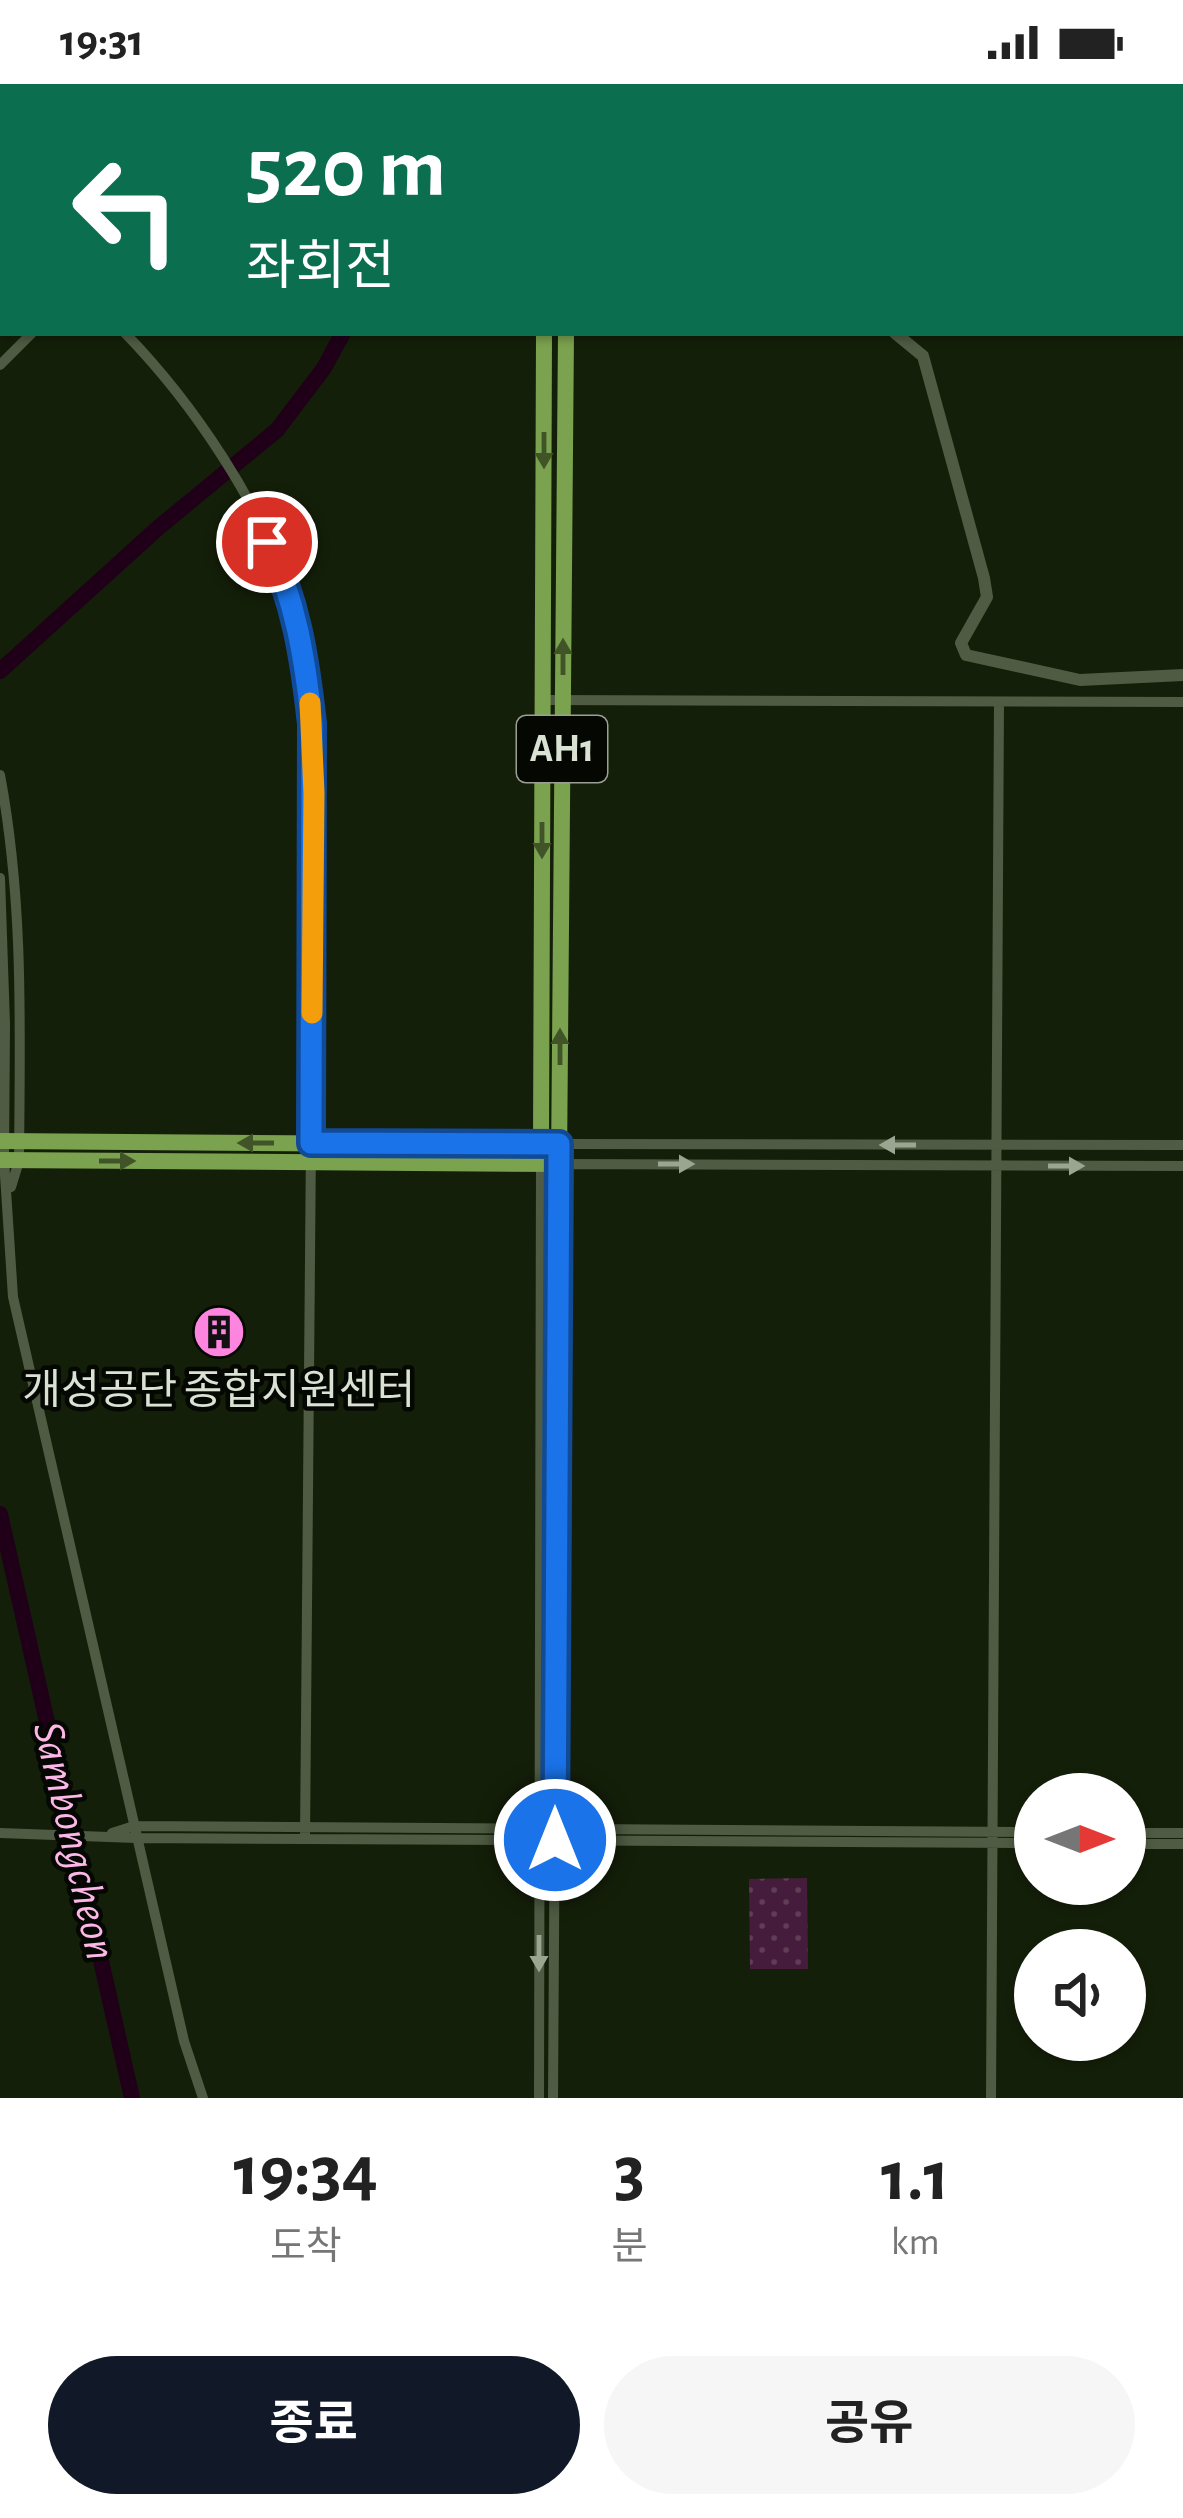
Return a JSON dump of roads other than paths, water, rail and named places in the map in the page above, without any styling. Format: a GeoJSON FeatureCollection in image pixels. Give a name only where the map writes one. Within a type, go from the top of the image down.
{"type":"FeatureCollection","features":[{"type":"Feature","properties":{"kind":"main road","name":"AH1"},"geometry":{"type":"LineString","coordinates":[[544,336],[543,700],[550,1154]]}},
{"type":"Feature","properties":{"kind":"main road","name":"AH1"},"geometry":{"type":"LineString","coordinates":[[550,1154],[566,336]]}},
{"type":"Feature","properties":{"kind":"main road"},"geometry":{"type":"LineString","coordinates":[[8,1151],[550,1154]]}},
{"type":"Feature","properties":{"kind":"street"},"geometry":{"type":"LineString","coordinates":[[0,364],[29,336]]}},
{"type":"Feature","properties":{"kind":"street"},"geometry":{"type":"LineString","coordinates":[[128,336],[189,406],[238,487],[280,568],[307,670],[314,793],[305,1833]]}},
{"type":"Feature","properties":{"kind":"street"},"geometry":{"type":"LineString","coordinates":[[899,336],[922,356],[984,578],[987,597],[961,643],[966,655],[1079,680],[1183,675]]}},
{"type":"Feature","properties":{"kind":"street"},"geometry":{"type":"LineString","coordinates":[[543,700],[1183,702]]}},
{"type":"Feature","properties":{"kind":"street"},"geometry":{"type":"LineString","coordinates":[[991,2098],[999,702]]}},
{"type":"Feature","properties":{"kind":"street"},"geometry":{"type":"LineString","coordinates":[[0,775],[19,911],[8,1151]]}},
{"type":"Feature","properties":{"kind":"street"},"geometry":{"type":"LineString","coordinates":[[0,878],[11,1280],[23,1352],[184,2041],[203,2098]]}},
{"type":"Feature","properties":{"kind":"street"},"geometry":{"type":"LineString","coordinates":[[550,1154],[1183,1145]]}},
{"type":"Feature","properties":{"kind":"street"},"geometry":{"type":"LineString","coordinates":[[550,1154],[1183,1166]]}},
{"type":"Feature","properties":{"kind":"street"},"geometry":{"type":"LineString","coordinates":[[539,2098],[550,1154]]}},
{"type":"Feature","properties":{"kind":"street"},"geometry":{"type":"LineString","coordinates":[[550,1154],[553,2098]]}},
{"type":"Feature","properties":{"kind":"street"},"geometry":{"type":"LineString","coordinates":[[0,1833],[1014,1841]]}},
{"type":"Feature","properties":{"kind":"street"},"geometry":{"type":"LineString","coordinates":[[1146,1833],[1183,1834]]}},
{"type":"Feature","properties":{"kind":"street"},"geometry":{"type":"LineString","coordinates":[[992,1838],[1014,1835]]}},
{"type":"Feature","properties":{"kind":"street"},"geometry":{"type":"LineString","coordinates":[[1146,1844],[1183,1844]]}},
{"type":"Feature","properties":{"kind":"waterway"},"geometry":{"type":"LineString","coordinates":[[0,671],[159,527],[277,430],[324,368],[341,336]]}},
{"type":"Feature","properties":{"kind":"waterway","name":"Sambongcheon"},"geometry":{"type":"LineString","coordinates":[[0,1514],[132,2098]]}},
{"type":"Feature","properties":{"kind":"place","name":"개성공단 종합지원센터"},"geometry":{"type":"Point","coordinates":[219,1332]}}]}
